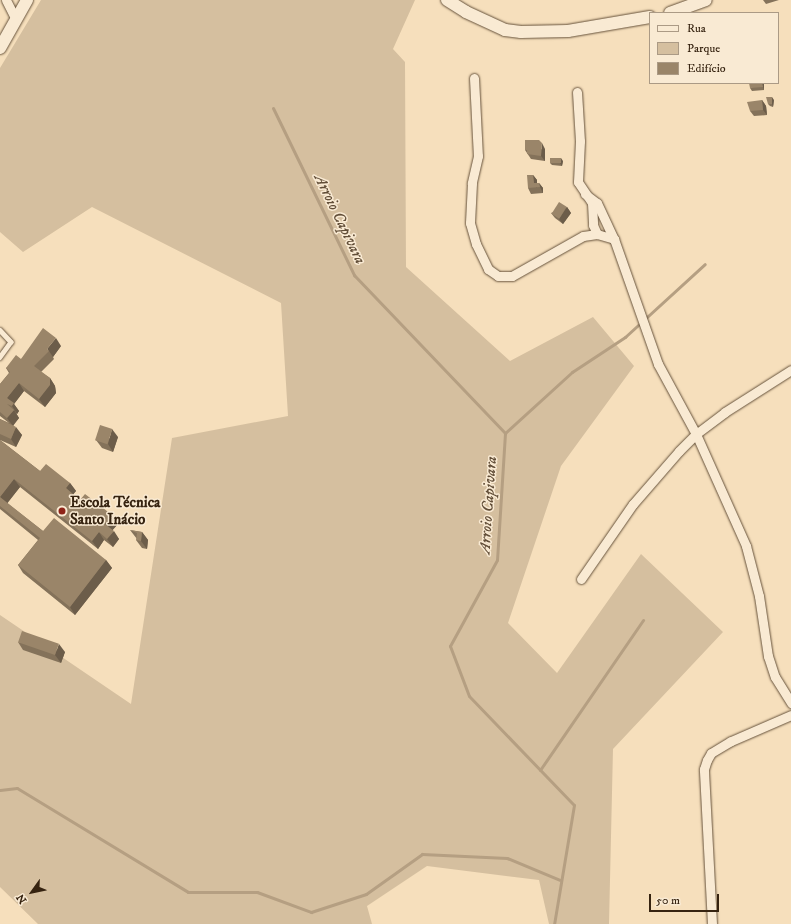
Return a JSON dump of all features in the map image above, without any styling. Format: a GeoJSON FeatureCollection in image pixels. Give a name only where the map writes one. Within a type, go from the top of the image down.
{"type":"FeatureCollection","features":[{"type":"Feature","properties":{"kind":"main road"},"geometry":{"type":"LineString","coordinates":[[0,48],[27,0]]}},
{"type":"Feature","properties":{"kind":"main road"},"geometry":{"type":"LineString","coordinates":[[447,0],[466,12],[505,30],[521,32],[568,31],[649,17]]}},
{"type":"Feature","properties":{"kind":"main road"},"geometry":{"type":"LineString","coordinates":[[673,12],[706,0]]}},
{"type":"Feature","properties":{"kind":"street"},"geometry":{"type":"LineString","coordinates":[[6,0],[16,20]]}},
{"type":"Feature","properties":{"kind":"street"},"geometry":{"type":"LineString","coordinates":[[474,78],[478,156],[472,183],[470,223],[476,244],[488,269],[498,276],[512,276],[576,239],[597,234],[614,239]]}},
{"type":"Feature","properties":{"kind":"street"},"geometry":{"type":"LineString","coordinates":[[577,92],[580,141],[578,182],[594,209],[593,225],[597,234]]}},
{"type":"Feature","properties":{"kind":"street"},"geometry":{"type":"LineString","coordinates":[[585,194],[597,203],[614,239],[658,364],[696,434],[746,546],[759,596],[768,656],[776,677],[791,703]]}},
{"type":"Feature","properties":{"kind":"street"},"geometry":{"type":"LineString","coordinates":[[581,579],[632,504],[696,434],[753,392],[791,370]]}},
{"type":"Feature","properties":{"kind":"street"},"geometry":{"type":"LineString","coordinates":[[712,924],[704,769],[707,760],[711,753],[731,741],[791,715]]}},
{"type":"Feature","properties":{"kind":"lane"},"geometry":{"type":"LineString","coordinates":[[0,330],[12,342],[0,357]]}},
{"type":"Feature","properties":{"kind":"green space"},"geometry":{"type":"Polygon","coordinates":[[[41,0],[415,0],[393,49],[405,62],[406,267],[510,361],[593,317],[634,366],[561,466],[508,623],[557,673],[641,554],[723,632],[613,749],[609,924],[549,924],[539,880],[427,866],[367,906],[372,924],[38,924],[0,887],[0,615],[131,704],[172,438],[288,416],[281,303],[92,207],[23,252],[0,232],[0,68],[41,0]]]}},
{"type":"Feature","properties":{"kind":"building"},"geometry":{"type":"Polygon","coordinates":[[[749,84],[762,84],[763,87],[750,88],[749,84]]]}},
{"type":"Feature","properties":{"kind":"building"},"geometry":{"type":"Polygon","coordinates":[[[766,97],[772,97],[772,104],[768,104],[766,97]]]}},
{"type":"Feature","properties":{"kind":"building"},"geometry":{"type":"Polygon","coordinates":[[[762,100],[763,110],[750,111],[747,102],[762,100]]]}},
{"type":"Feature","properties":{"kind":"building"},"geometry":{"type":"Polygon","coordinates":[[[525,140],[539,140],[542,143],[541,156],[527,154],[527,150],[525,150],[525,140]]]}},
{"type":"Feature","properties":{"kind":"building"},"geometry":{"type":"Polygon","coordinates":[[[550,158],[561,158],[561,163],[550,163],[550,158]]]}},
{"type":"Feature","properties":{"kind":"building"},"geometry":{"type":"Polygon","coordinates":[[[527,175],[533,175],[534,183],[539,183],[540,187],[528,188],[527,175]]]}},
{"type":"Feature","properties":{"kind":"building"},"geometry":{"type":"Polygon","coordinates":[[[559,202],[567,207],[559,219],[552,214],[559,202]]]}},
{"type":"Feature","properties":{"kind":"building"},"geometry":{"type":"Polygon","coordinates":[[[43,328],[56,338],[47,349],[49,351],[34,366],[50,378],[50,385],[39,399],[19,383],[7,398],[14,403],[12,406],[7,404],[14,410],[7,418],[0,412],[0,384],[10,372],[6,368],[16,355],[21,359],[43,328]]]}},
{"type":"Feature","properties":{"kind":"building"},"geometry":{"type":"Polygon","coordinates":[[[0,419],[16,427],[11,439],[0,434],[0,419]]]}},
{"type":"Feature","properties":{"kind":"building"},"geometry":{"type":"Polygon","coordinates":[[[100,425],[112,429],[107,444],[95,440],[100,425]]]}},
{"type":"Feature","properties":{"kind":"building"},"geometry":{"type":"Polygon","coordinates":[[[0,440],[40,471],[46,464],[70,483],[66,488],[80,500],[85,494],[112,515],[105,524],[114,531],[107,539],[99,532],[92,541],[14,479],[0,497],[0,440]]]}},
{"type":"Feature","properties":{"kind":"building"},"geometry":{"type":"Polygon","coordinates":[[[0,497],[43,531],[54,518],[106,560],[70,607],[18,565],[40,538],[0,506],[0,497]]]}},
{"type":"Feature","properties":{"kind":"building"},"geometry":{"type":"Polygon","coordinates":[[[130,530],[142,532],[141,541],[136,540],[137,533],[130,530]]]}},
{"type":"Feature","properties":{"kind":"building"},"geometry":{"type":"Polygon","coordinates":[[[22,631],[59,644],[55,655],[18,642],[22,631]]]}},
{"type":"Feature","properties":{"kind":"waterway","name":"Arroio Capivara"},"geometry":{"type":"LineString","coordinates":[[273,108],[354,275],[505,433],[497,560],[450,646],[469,696],[574,805],[554,924]]}},
{"type":"Feature","properties":{"kind":"waterway"},"geometry":{"type":"LineString","coordinates":[[505,433],[572,372],[625,337],[705,264]]}},
{"type":"Feature","properties":{"kind":"waterway"},"geometry":{"type":"LineString","coordinates":[[540,770],[643,620]]}},
{"type":"Feature","properties":{"kind":"waterway"},"geometry":{"type":"LineString","coordinates":[[0,790],[17,788],[188,892],[257,892],[311,912],[366,894],[422,854],[507,858],[560,880]]}},
{"type":"Feature","properties":{"kind":"place","name":"Escola Técnica Santo Inácio"},"geometry":{"type":"Point","coordinates":[62,511]}}]}
